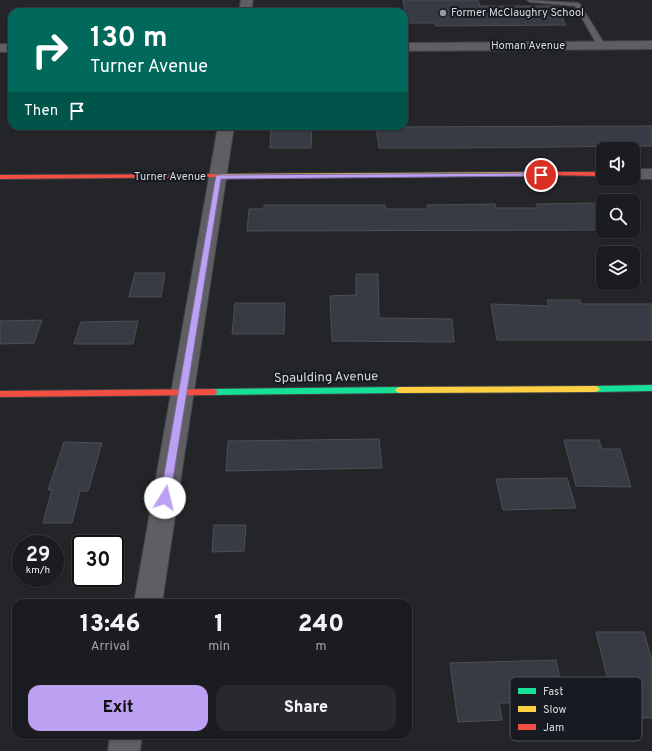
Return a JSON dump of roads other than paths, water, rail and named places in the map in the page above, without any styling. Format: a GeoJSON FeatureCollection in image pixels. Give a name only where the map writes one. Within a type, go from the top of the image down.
{"type":"FeatureCollection","features":[{"type":"Feature","properties":{"kind":"street","name":"Homan Avenue"},"geometry":{"type":"LineString","coordinates":[[408,46],[652,45]]}},
{"type":"Feature","properties":{"kind":"street"},"geometry":{"type":"LineString","coordinates":[[149,599],[225,130]]}},
{"type":"Feature","properties":{"kind":"street","name":"Turner Avenue"},"geometry":{"type":"LineString","coordinates":[[0,177],[596,174]]}},
{"type":"Feature","properties":{"kind":"street"},"geometry":{"type":"LineString","coordinates":[[640,174],[652,174]]}},
{"type":"Feature","properties":{"kind":"street","name":"Spaulding Avenue"},"geometry":{"type":"LineString","coordinates":[[0,394],[652,388]]}},
{"type":"Feature","properties":{"kind":"street"},"geometry":{"type":"LineString","coordinates":[[124,751],[126,739]]}},
{"type":"Feature","properties":{"kind":"lane"},"geometry":{"type":"LineString","coordinates":[[530,0],[577,4],[602,46]]}},
{"type":"Feature","properties":{"kind":"place","name":"Former McClaughry School"},"geometry":{"type":"Point","coordinates":[443,13]}}]}
